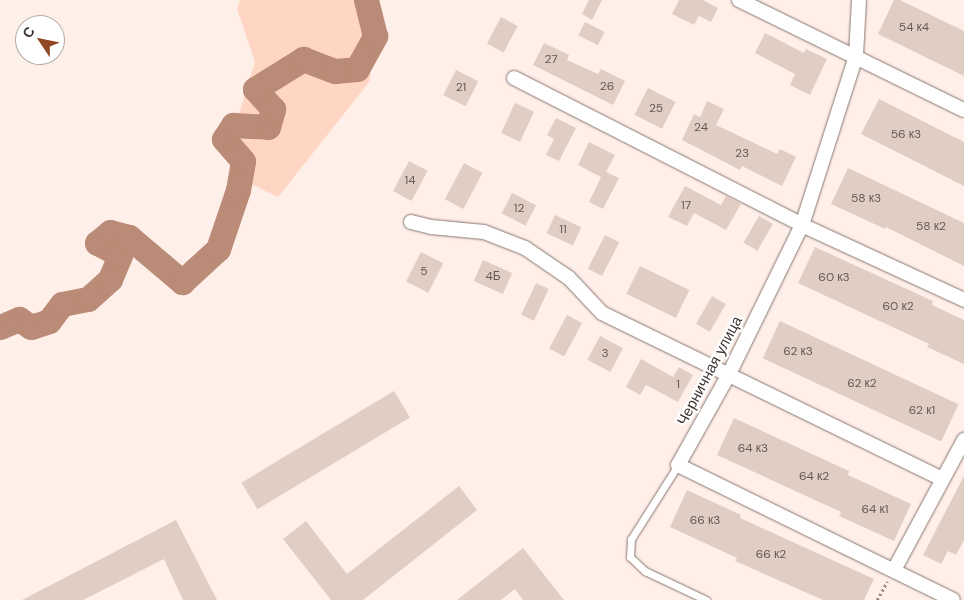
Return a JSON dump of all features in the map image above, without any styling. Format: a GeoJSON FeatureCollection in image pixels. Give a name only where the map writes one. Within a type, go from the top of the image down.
{"type":"FeatureCollection","features":[{"type":"Feature","properties":{"kind":"street"},"geometry":{"type":"LineString","coordinates":[[739,0],[964,110]]}},
{"type":"Feature","properties":{"kind":"street","name":"Черничная улица"},"geometry":{"type":"LineString","coordinates":[[678,465],[728,376],[802,224],[856,56],[859,0]]}},
{"type":"Feature","properties":{"kind":"street"},"geometry":{"type":"LineString","coordinates":[[514,78],[802,224],[964,300]]}},
{"type":"Feature","properties":{"kind":"street"},"geometry":{"type":"LineString","coordinates":[[411,222],[431,227],[484,232],[525,248],[569,278],[602,313],[728,376],[941,478]]}},
{"type":"Feature","properties":{"kind":"street"},"geometry":{"type":"LineString","coordinates":[[894,570],[941,478],[964,440]]}},
{"type":"Feature","properties":{"kind":"street"},"geometry":{"type":"LineString","coordinates":[[678,465],[953,600]]}},
{"type":"Feature","properties":{"kind":"lane"},"geometry":{"type":"LineString","coordinates":[[678,465],[631,538],[630,557],[645,571],[706,600]]}},
{"type":"Feature","properties":{"kind":"path"},"geometry":{"type":"LineString","coordinates":[[877,600],[894,570]]}},
{"type":"Feature","properties":{"kind":"shaded area"},"geometry":{"type":"Polygon","coordinates":[[[240,0],[375,0],[370,81],[278,197],[230,174],[240,110],[255,62],[237,9],[240,0]]]}},
{"type":"Feature","properties":{"kind":"building"},"geometry":{"type":"Polygon","coordinates":[[[589,0],[602,0],[592,20],[582,14],[589,0]]]}},
{"type":"Feature","properties":{"kind":"building"},"geometry":{"type":"Polygon","coordinates":[[[679,0],[703,0],[718,8],[711,22],[699,16],[694,25],[672,14],[679,0]]]}},
{"type":"Feature","properties":{"kind":"building"},"geometry":{"type":"Polygon","coordinates":[[[894,0],[900,0],[964,31],[964,76],[878,34],[894,0]]]}},
{"type":"Feature","properties":{"kind":"building"},"geometry":{"type":"Polygon","coordinates":[[[501,17],[518,26],[504,52],[487,43],[501,17]]]}},
{"type":"Feature","properties":{"kind":"building"},"geometry":{"type":"Polygon","coordinates":[[[585,22],[605,32],[598,45],[578,35],[585,22]]]}},
{"type":"Feature","properties":{"kind":"building"},"geometry":{"type":"Polygon","coordinates":[[[765,33],[804,53],[806,49],[827,59],[810,95],[790,85],[795,74],[755,53],[765,33]]]}},
{"type":"Feature","properties":{"kind":"building"},"geometry":{"type":"Polygon","coordinates":[[[544,43],[569,55],[567,60],[598,74],[601,69],[625,81],[613,105],[533,65],[544,43]]]}},
{"type":"Feature","properties":{"kind":"building"},"geometry":{"type":"Polygon","coordinates":[[[456,70],[478,81],[466,106],[443,95],[456,70]]]}},
{"type":"Feature","properties":{"kind":"building"},"geometry":{"type":"Polygon","coordinates":[[[648,88],[676,102],[662,129],[634,115],[648,88]]]}},
{"type":"Feature","properties":{"kind":"building"},"geometry":{"type":"Polygon","coordinates":[[[879,99],[964,142],[964,186],[861,134],[879,99]]]}},
{"type":"Feature","properties":{"kind":"building"},"geometry":{"type":"Polygon","coordinates":[[[707,101],[724,109],[716,125],[777,154],[780,149],[796,157],[782,186],[742,166],[740,170],[682,140],[694,114],[700,117],[707,101]]]}},
{"type":"Feature","properties":{"kind":"building"},"geometry":{"type":"Polygon","coordinates":[[[515,103],[534,112],[520,142],[501,133],[515,103]]]}},
{"type":"Feature","properties":{"kind":"building"},"geometry":{"type":"Polygon","coordinates":[[[556,118],[576,128],[559,161],[546,155],[554,139],[547,135],[556,118]]]}},
{"type":"Feature","properties":{"kind":"building"},"geometry":{"type":"Polygon","coordinates":[[[589,142],[615,155],[606,172],[619,178],[603,209],[589,202],[601,177],[578,165],[589,142]]]}},
{"type":"Feature","properties":{"kind":"building"},"geometry":{"type":"Polygon","coordinates":[[[409,161],[428,171],[412,201],[393,191],[409,161]]]}},
{"type":"Feature","properties":{"kind":"building"},"geometry":{"type":"Polygon","coordinates":[[[464,163],[483,173],[463,209],[445,199],[464,163]]]}},
{"type":"Feature","properties":{"kind":"building"},"geometry":{"type":"Polygon","coordinates":[[[848,168],[964,223],[964,266],[886,227],[885,229],[831,204],[848,168]]]}},
{"type":"Feature","properties":{"kind":"building"},"geometry":{"type":"Polygon","coordinates":[[[685,186],[721,205],[726,196],[741,204],[726,230],[694,213],[687,226],[668,217],[685,186]]]}},
{"type":"Feature","properties":{"kind":"building"},"geometry":{"type":"Polygon","coordinates":[[[512,193],[536,205],[526,226],[502,213],[512,193]]]}},
{"type":"Feature","properties":{"kind":"building"},"geometry":{"type":"Polygon","coordinates":[[[555,215],[581,227],[573,245],[547,233],[555,215]]]}},
{"type":"Feature","properties":{"kind":"building"},"geometry":{"type":"Polygon","coordinates":[[[759,216],[773,224],[757,251],[744,243],[759,216]]]}},
{"type":"Feature","properties":{"kind":"building"},"geometry":{"type":"Polygon","coordinates":[[[605,235],[619,242],[602,276],[588,269],[605,235]]]}},
{"type":"Feature","properties":{"kind":"building"},"geometry":{"type":"Polygon","coordinates":[[[815,247],[933,301],[932,305],[964,320],[964,364],[927,347],[929,344],[798,283],[815,247]]]}},
{"type":"Feature","properties":{"kind":"building"},"geometry":{"type":"Polygon","coordinates":[[[421,252],[443,263],[428,293],[406,281],[421,252]]]}},
{"type":"Feature","properties":{"kind":"building"},"geometry":{"type":"Polygon","coordinates":[[[483,260],[512,273],[503,294],[474,281],[483,260]]]}},
{"type":"Feature","properties":{"kind":"building"},"geometry":{"type":"Polygon","coordinates":[[[640,266],[689,290],[676,318],[626,294],[640,266]]]}},
{"type":"Feature","properties":{"kind":"building"},"geometry":{"type":"Polygon","coordinates":[[[536,283],[549,289],[534,321],[521,315],[536,283]]]}},
{"type":"Feature","properties":{"kind":"building"},"geometry":{"type":"Polygon","coordinates":[[[712,296],[726,304],[710,332],[696,324],[712,296]]]}},
{"type":"Feature","properties":{"kind":"building"},"geometry":{"type":"Polygon","coordinates":[[[567,315],[582,323],[564,357],[549,349],[567,315]]]}},
{"type":"Feature","properties":{"kind":"building"},"geometry":{"type":"Polygon","coordinates":[[[780,321],[959,404],[941,441],[763,358],[780,321]]]}},
{"type":"Feature","properties":{"kind":"building"},"geometry":{"type":"Polygon","coordinates":[[[600,336],[623,348],[610,372],[587,360],[600,336]]]}},
{"type":"Feature","properties":{"kind":"building"},"geometry":{"type":"Polygon","coordinates":[[[641,359],[673,377],[679,367],[693,375],[678,402],[646,385],[640,395],[626,387],[641,359]]]}},
{"type":"Feature","properties":{"kind":"building"},"geometry":{"type":"Polygon","coordinates":[[[394,391],[410,418],[257,509],[241,483],[394,391]]]}},
{"type":"Feature","properties":{"kind":"building"},"geometry":{"type":"Polygon","coordinates":[[[734,418],[849,471],[848,475],[911,504],[894,541],[839,516],[841,512],[717,455],[734,418]]]}},
{"type":"Feature","properties":{"kind":"building"},"geometry":{"type":"Polygon","coordinates":[[[964,476],[964,540],[956,555],[948,551],[941,564],[923,555],[964,476]]]}},
{"type":"Feature","properties":{"kind":"building"},"geometry":{"type":"Polygon","coordinates":[[[459,486],[477,510],[363,600],[331,600],[283,539],[306,521],[347,574],[459,486]]]}},
{"type":"Feature","properties":{"kind":"building"},"geometry":{"type":"Polygon","coordinates":[[[687,490],[741,515],[740,518],[874,579],[864,600],[823,600],[735,561],[737,558],[670,527],[687,490]]]}},
{"type":"Feature","properties":{"kind":"building"},"geometry":{"type":"Polygon","coordinates":[[[176,520],[217,600],[183,600],[164,559],[83,600],[22,600],[176,520]]]}},
{"type":"Feature","properties":{"kind":"building"},"geometry":{"type":"Polygon","coordinates":[[[523,548],[564,600],[523,600],[515,589],[501,600],[457,600],[523,548]]]}},
{"type":"Feature","properties":{"kind":"waterway"},"geometry":{"type":"LineString","coordinates":[[0,327],[19,319],[31,327],[49,321],[62,304],[88,299],[110,279],[120,255],[97,243],[110,232],[129,237],[182,282],[218,249],[238,190],[243,161],[224,139],[233,125],[268,127],[273,109],[255,89],[303,59],[335,71],[357,69],[375,36],[366,0]]}}]}
